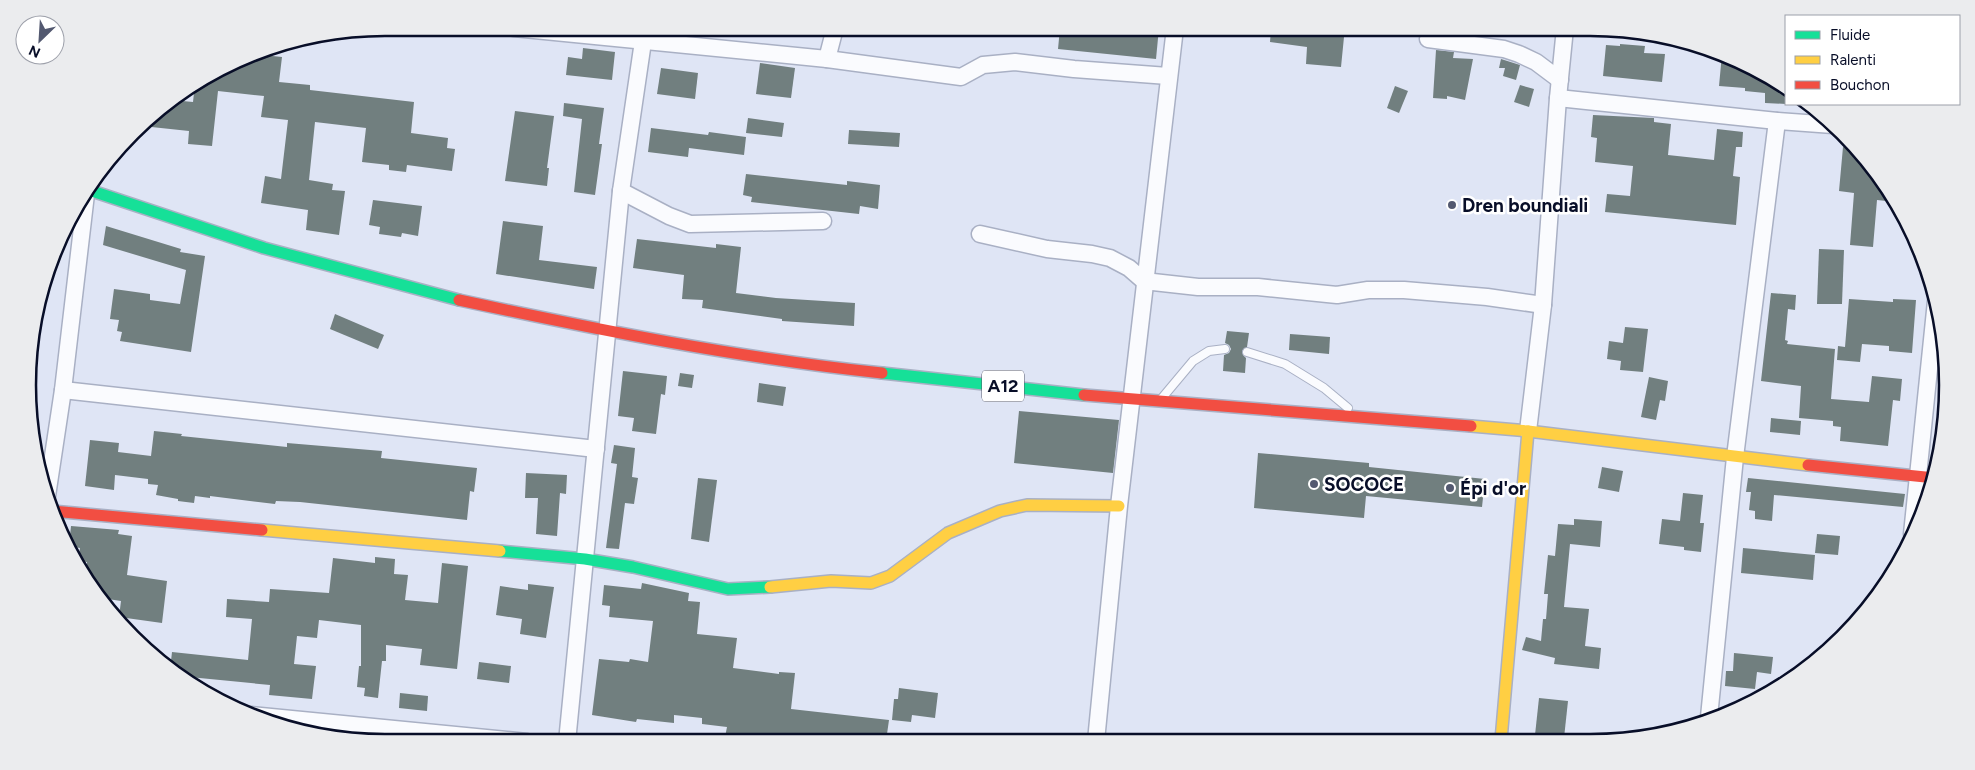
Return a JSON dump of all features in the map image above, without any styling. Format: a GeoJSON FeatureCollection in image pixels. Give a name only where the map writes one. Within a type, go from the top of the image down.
{"type":"FeatureCollection","features":[{"type":"Feature","properties":{"kind":"main road","name":"A12"},"geometry":{"type":"LineString","coordinates":[[95,192],[264,248],[437,295],[607,332],[714,351],[821,367],[1133,400],[1357,416],[1528,431],[1735,457],[1926,477]]}},
{"type":"Feature","properties":{"kind":"main road"},"geometry":{"type":"LineString","coordinates":[[1501,734],[1528,431]]}},
{"type":"Feature","properties":{"kind":"main road"},"geometry":{"type":"LineString","coordinates":[[61,513],[585,560],[633,567],[728,589],[789,586],[831,581],[871,583],[890,576],[948,533],[1000,510],[1027,505],[1119,506]]}},
{"type":"Feature","properties":{"kind":"street"},"geometry":{"type":"LineString","coordinates":[[568,734],[621,191],[644,36]]}},
{"type":"Feature","properties":{"kind":"street"},"geometry":{"type":"LineString","coordinates":[[659,36],[961,77],[983,65],[1015,62],[1074,69],[1168,76]]}},
{"type":"Feature","properties":{"kind":"street"},"geometry":{"type":"LineString","coordinates":[[828,59],[833,36]]}},
{"type":"Feature","properties":{"kind":"street"},"geometry":{"type":"LineString","coordinates":[[1097,734],[1119,506],[1133,400],[1144,281],[1174,36]]}},
{"type":"Feature","properties":{"kind":"street"},"geometry":{"type":"LineString","coordinates":[[1528,431],[1543,305],[1564,36]]}},
{"type":"Feature","properties":{"kind":"street"},"geometry":{"type":"LineString","coordinates":[[1428,39],[1504,50],[1519,54],[1536,62],[1560,80]]}},
{"type":"Feature","properties":{"kind":"street"},"geometry":{"type":"LineString","coordinates":[[1558,98],[1821,124]]}},
{"type":"Feature","properties":{"kind":"street"},"geometry":{"type":"LineString","coordinates":[[1709,712],[1735,457],[1777,121]]}},
{"type":"Feature","properties":{"kind":"street"},"geometry":{"type":"LineString","coordinates":[[621,191],[669,216],[690,224],[823,222]]}},
{"type":"Feature","properties":{"kind":"street"},"geometry":{"type":"LineString","coordinates":[[49,480],[63,390],[84,209]]}},
{"type":"Feature","properties":{"kind":"street"},"geometry":{"type":"LineString","coordinates":[[980,234],[1047,248],[1110,258],[1129,268],[1144,281],[1198,288],[1258,287],[1337,295],[1368,290],[1404,290],[1487,297],[1543,305]]}},
{"type":"Feature","properties":{"kind":"street"},"geometry":{"type":"LineString","coordinates":[[1927,474],[1934,331]]}},
{"type":"Feature","properties":{"kind":"street"},"geometry":{"type":"LineString","coordinates":[[63,390],[596,449]]}},
{"type":"Feature","properties":{"kind":"street"},"geometry":{"type":"LineString","coordinates":[[294,722],[370,733]]}},
{"type":"Feature","properties":{"kind":"lane"},"geometry":{"type":"LineString","coordinates":[[1159,402],[1193,361],[1209,351],[1225,349]]}},
{"type":"Feature","properties":{"kind":"lane"},"geometry":{"type":"LineString","coordinates":[[1247,352],[1284,364],[1324,388],[1357,416]]}},
{"type":"Feature","properties":{"kind":"building"},"geometry":{"type":"Polygon","coordinates":[[[1059,36],[1158,36],[1156,59],[1058,49],[1059,36]]]}},
{"type":"Feature","properties":{"kind":"building"},"geometry":{"type":"Polygon","coordinates":[[[1270,36],[1344,37],[1341,67],[1306,64],[1307,47],[1270,42],[1270,36]]]}},
{"type":"Feature","properties":{"kind":"building"},"geometry":{"type":"Polygon","coordinates":[[[1620,44],[1645,46],[1644,53],[1665,54],[1662,82],[1603,76],[1606,45],[1620,46],[1620,44]]]}},
{"type":"Feature","properties":{"kind":"building"},"geometry":{"type":"Polygon","coordinates":[[[583,48],[615,52],[612,80],[566,75],[568,57],[582,59],[583,48]]]}},
{"type":"Feature","properties":{"kind":"building"},"geometry":{"type":"Polygon","coordinates":[[[1436,50],[1454,52],[1453,58],[1473,59],[1465,100],[1447,96],[1447,99],[1433,98],[1436,50]]]}},
{"type":"Feature","properties":{"kind":"building"},"geometry":{"type":"Polygon","coordinates":[[[271,56],[282,57],[279,82],[310,85],[310,90],[414,102],[411,133],[448,138],[447,148],[455,149],[452,171],[407,165],[406,172],[389,170],[389,165],[362,162],[366,128],[315,122],[309,180],[333,184],[332,190],[345,191],[339,235],[306,230],[308,210],[261,203],[265,176],[281,179],[288,120],[261,117],[264,96],[218,91],[212,146],[188,144],[189,131],[151,127],[183,101],[193,102],[194,93],[231,72],[271,56]]]}},
{"type":"Feature","properties":{"kind":"building"},"geometry":{"type":"Polygon","coordinates":[[[1501,59],[1520,65],[1516,80],[1503,76],[1505,68],[1499,68],[1501,59]]]}},
{"type":"Feature","properties":{"kind":"building"},"geometry":{"type":"Polygon","coordinates":[[[1721,62],[1744,72],[1784,95],[1785,104],[1765,103],[1765,93],[1745,91],[1745,88],[1719,86],[1721,62]]]}},
{"type":"Feature","properties":{"kind":"building"},"geometry":{"type":"Polygon","coordinates":[[[760,63],[795,68],[791,98],[756,94],[760,63]]]}},
{"type":"Feature","properties":{"kind":"building"},"geometry":{"type":"Polygon","coordinates":[[[661,68],[698,73],[695,99],[657,94],[661,68]]]}},
{"type":"Feature","properties":{"kind":"building"},"geometry":{"type":"Polygon","coordinates":[[[1520,85],[1534,89],[1529,107],[1514,102],[1520,85]]]}},
{"type":"Feature","properties":{"kind":"building"},"geometry":{"type":"Polygon","coordinates":[[[1395,86],[1408,91],[1399,113],[1387,108],[1395,86]]]}},
{"type":"Feature","properties":{"kind":"building"},"geometry":{"type":"Polygon","coordinates":[[[564,103],[604,108],[599,144],[602,144],[595,195],[574,192],[582,119],[563,116],[564,103]]]}},
{"type":"Feature","properties":{"kind":"building"},"geometry":{"type":"Polygon","coordinates":[[[515,111],[554,116],[547,168],[549,168],[547,186],[505,181],[515,111]]]}},
{"type":"Feature","properties":{"kind":"building"},"geometry":{"type":"Polygon","coordinates":[[[1593,115],[1654,118],[1654,122],[1671,124],[1668,155],[1714,160],[1717,129],[1743,132],[1742,147],[1736,147],[1733,176],[1740,177],[1736,225],[1605,212],[1607,194],[1630,196],[1633,166],[1595,162],[1597,138],[1591,137],[1593,115]]]}},
{"type":"Feature","properties":{"kind":"building"},"geometry":{"type":"Polygon","coordinates":[[[748,118],[784,123],[782,137],[746,133],[748,118]]]}},
{"type":"Feature","properties":{"kind":"building"},"geometry":{"type":"Polygon","coordinates":[[[651,128],[708,135],[709,132],[746,137],[744,155],[689,148],[688,157],[648,152],[651,128]]]}},
{"type":"Feature","properties":{"kind":"building"},"geometry":{"type":"Polygon","coordinates":[[[849,130],[900,133],[899,147],[848,144],[849,130]]]}},
{"type":"Feature","properties":{"kind":"building"},"geometry":{"type":"Polygon","coordinates":[[[1843,147],[1867,173],[1886,201],[1877,200],[1873,247],[1850,245],[1854,193],[1839,191],[1843,147]]]}},
{"type":"Feature","properties":{"kind":"building"},"geometry":{"type":"Polygon","coordinates":[[[746,174],[847,185],[847,181],[880,185],[878,209],[860,206],[859,214],[751,202],[752,197],[743,195],[746,174]]]}},
{"type":"Feature","properties":{"kind":"building"},"geometry":{"type":"Polygon","coordinates":[[[373,200],[422,206],[418,236],[402,233],[401,237],[379,234],[380,227],[369,225],[373,200]]]}},
{"type":"Feature","properties":{"kind":"building"},"geometry":{"type":"Polygon","coordinates":[[[503,221],[543,226],[539,260],[597,267],[594,289],[496,274],[503,221]]]}},
{"type":"Feature","properties":{"kind":"building"},"geometry":{"type":"Polygon","coordinates":[[[106,226],[181,249],[180,252],[205,256],[191,352],[120,341],[122,332],[117,331],[119,320],[110,319],[114,289],[150,294],[150,300],[180,304],[186,270],[103,245],[106,226]]]}},
{"type":"Feature","properties":{"kind":"building"},"geometry":{"type":"Polygon","coordinates":[[[637,239],[716,248],[716,244],[741,247],[736,293],[776,298],[855,303],[854,326],[782,321],[782,319],[702,308],[703,300],[682,299],[684,275],[633,268],[637,239]]]}},
{"type":"Feature","properties":{"kind":"building"},"geometry":{"type":"Polygon","coordinates":[[[1819,249],[1844,250],[1842,304],[1817,304],[1819,249]]]}},
{"type":"Feature","properties":{"kind":"building"},"geometry":{"type":"Polygon","coordinates":[[[1771,293],[1796,295],[1795,310],[1788,309],[1785,340],[1788,341],[1787,344],[1835,349],[1831,399],[1869,402],[1872,376],[1902,379],[1900,401],[1893,400],[1888,446],[1840,441],[1841,427],[1833,426],[1833,421],[1799,418],[1801,386],[1761,381],[1771,293]]]}},
{"type":"Feature","properties":{"kind":"building"},"geometry":{"type":"Polygon","coordinates":[[[1849,299],[1893,302],[1893,299],[1916,300],[1912,353],[1889,351],[1889,346],[1862,344],[1860,362],[1837,360],[1838,346],[1845,347],[1849,299]]]}},
{"type":"Feature","properties":{"kind":"building"},"geometry":{"type":"Polygon","coordinates":[[[335,314],[384,335],[378,349],[330,329],[335,314]]]}},
{"type":"Feature","properties":{"kind":"building"},"geometry":{"type":"Polygon","coordinates":[[[1625,327],[1648,329],[1643,372],[1620,370],[1621,361],[1607,359],[1609,341],[1623,343],[1625,327]]]}},
{"type":"Feature","properties":{"kind":"building"},"geometry":{"type":"Polygon","coordinates":[[[1227,331],[1249,333],[1247,347],[1242,351],[1246,358],[1245,373],[1223,371],[1224,355],[1229,353],[1231,349],[1225,343],[1227,331]]]}},
{"type":"Feature","properties":{"kind":"building"},"geometry":{"type":"Polygon","coordinates":[[[1290,334],[1330,337],[1329,354],[1289,350],[1290,334]]]}},
{"type":"Feature","properties":{"kind":"building"},"geometry":{"type":"Polygon","coordinates":[[[623,371],[667,376],[665,395],[661,394],[656,434],[632,431],[634,418],[618,416],[623,371]]]}},
{"type":"Feature","properties":{"kind":"building"},"geometry":{"type":"Polygon","coordinates":[[[680,373],[694,375],[692,388],[678,386],[680,373]]]}},
{"type":"Feature","properties":{"kind":"building"},"geometry":{"type":"Polygon","coordinates":[[[1649,377],[1668,381],[1665,401],[1660,400],[1656,420],[1641,417],[1649,377]]]}},
{"type":"Feature","properties":{"kind":"building"},"geometry":{"type":"Polygon","coordinates":[[[759,383],[786,387],[783,406],[757,402],[759,383]]]}},
{"type":"Feature","properties":{"kind":"building"},"geometry":{"type":"Polygon","coordinates":[[[1019,411],[1119,420],[1113,473],[1014,463],[1019,411]]]}},
{"type":"Feature","properties":{"kind":"building"},"geometry":{"type":"Polygon","coordinates":[[[1771,418],[1801,421],[1800,435],[1770,432],[1771,418]]]}},
{"type":"Feature","properties":{"kind":"building"},"geometry":{"type":"Polygon","coordinates":[[[154,431],[182,434],[181,436],[287,447],[287,443],[382,451],[381,458],[477,468],[474,492],[470,491],[467,520],[300,502],[276,501],[275,504],[210,496],[210,498],[195,496],[194,503],[178,501],[178,499],[156,495],[158,485],[148,484],[148,479],[115,475],[114,490],[85,486],[90,440],[119,443],[118,452],[151,456],[154,431]]]}},
{"type":"Feature","properties":{"kind":"building"},"geometry":{"type":"Polygon","coordinates":[[[614,445],[635,448],[632,477],[638,478],[634,504],[625,503],[619,549],[606,548],[617,464],[611,463],[614,445]]]}},
{"type":"Feature","properties":{"kind":"building"},"geometry":{"type":"Polygon","coordinates":[[[1258,453],[1369,463],[1369,467],[1485,479],[1482,507],[1366,496],[1364,518],[1254,508],[1258,453]]]}},
{"type":"Feature","properties":{"kind":"building"},"geometry":{"type":"Polygon","coordinates":[[[1602,467],[1623,471],[1619,492],[1598,488],[1602,467]]]}},
{"type":"Feature","properties":{"kind":"building"},"geometry":{"type":"Polygon","coordinates":[[[526,473],[567,475],[566,494],[560,493],[557,536],[536,534],[538,498],[525,498],[526,473]]]}},
{"type":"Feature","properties":{"kind":"building"},"geometry":{"type":"Polygon","coordinates":[[[698,478],[717,480],[709,542],[691,539],[698,478]]]}},
{"type":"Feature","properties":{"kind":"building"},"geometry":{"type":"Polygon","coordinates":[[[1748,478],[1905,494],[1903,507],[1774,495],[1772,521],[1755,519],[1755,511],[1749,510],[1751,492],[1746,492],[1748,478]]]}},
{"type":"Feature","properties":{"kind":"building"},"geometry":{"type":"Polygon","coordinates":[[[1683,493],[1703,495],[1700,523],[1704,523],[1701,552],[1684,550],[1684,547],[1659,544],[1662,519],[1680,521],[1683,493]]]}},
{"type":"Feature","properties":{"kind":"building"},"geometry":{"type":"Polygon","coordinates":[[[1574,519],[1602,521],[1600,547],[1570,544],[1564,607],[1589,609],[1585,646],[1601,648],[1599,669],[1554,664],[1555,658],[1522,650],[1526,637],[1541,641],[1543,619],[1546,619],[1548,594],[1544,594],[1548,555],[1555,556],[1558,524],[1574,525],[1574,519]]]}},
{"type":"Feature","properties":{"kind":"building"},"geometry":{"type":"Polygon","coordinates":[[[71,526],[119,530],[118,534],[132,536],[127,575],[167,581],[162,623],[126,618],[120,611],[121,601],[110,599],[108,597],[95,579],[87,565],[87,562],[85,562],[79,552],[80,548],[77,547],[70,535],[71,526]]]}},
{"type":"Feature","properties":{"kind":"building"},"geometry":{"type":"Polygon","coordinates":[[[1817,534],[1840,536],[1838,555],[1815,553],[1817,534]]]}},
{"type":"Feature","properties":{"kind":"building"},"geometry":{"type":"Polygon","coordinates":[[[1743,548],[1815,555],[1813,580],[1741,573],[1743,548]]]}},
{"type":"Feature","properties":{"kind":"building"},"geometry":{"type":"Polygon","coordinates":[[[375,557],[395,559],[394,574],[408,575],[405,600],[438,603],[442,563],[468,566],[457,669],[420,665],[422,649],[386,645],[386,661],[382,661],[378,698],[364,696],[365,688],[357,687],[359,666],[361,666],[361,625],[319,620],[317,638],[297,636],[294,664],[316,666],[312,699],[269,695],[270,685],[195,678],[171,660],[172,652],[248,660],[252,619],[226,617],[227,599],[269,602],[270,589],[329,593],[333,558],[375,563],[375,557]]]}},
{"type":"Feature","properties":{"kind":"building"},"geometry":{"type":"Polygon","coordinates":[[[642,583],[689,593],[688,601],[700,602],[697,634],[737,638],[733,668],[779,674],[779,672],[795,673],[791,709],[889,720],[887,734],[726,734],[727,727],[702,724],[702,718],[674,715],[674,723],[637,719],[636,722],[592,715],[599,659],[629,662],[630,659],[648,662],[653,621],[609,617],[610,606],[602,605],[604,585],[641,589],[642,583]]]}},
{"type":"Feature","properties":{"kind":"building"},"geometry":{"type":"Polygon","coordinates":[[[528,584],[554,587],[546,638],[520,634],[522,619],[496,615],[500,586],[528,590],[528,584]]]}},
{"type":"Feature","properties":{"kind":"building"},"geometry":{"type":"Polygon","coordinates":[[[1734,653],[1773,657],[1771,674],[1757,672],[1755,689],[1725,686],[1726,671],[1733,671],[1734,653]]]}},
{"type":"Feature","properties":{"kind":"building"},"geometry":{"type":"Polygon","coordinates":[[[479,662],[511,666],[509,683],[477,679],[479,662]]]}},
{"type":"Feature","properties":{"kind":"building"},"geometry":{"type":"Polygon","coordinates":[[[899,688],[938,693],[935,718],[912,715],[911,722],[892,720],[894,699],[898,699],[899,688]]]}},
{"type":"Feature","properties":{"kind":"building"},"geometry":{"type":"Polygon","coordinates":[[[400,693],[428,696],[427,711],[399,708],[400,693]]]}},
{"type":"Feature","properties":{"kind":"building"},"geometry":{"type":"Polygon","coordinates":[[[1539,698],[1568,701],[1564,734],[1535,734],[1539,698]]]}},
{"type":"Feature","properties":{"kind":"traffic: fast"},"geometry":{"type":"LineString","coordinates":[[95,192],[264,248],[459,300]]}},
{"type":"Feature","properties":{"kind":"traffic: fast"},"geometry":{"type":"LineString","coordinates":[[882,373],[1084,395]]}},
{"type":"Feature","properties":{"kind":"traffic: fast"},"geometry":{"type":"LineString","coordinates":[[500,551],[585,559],[633,567],[728,589],[770,587]]}},
{"type":"Feature","properties":{"kind":"traffic: slow"},"geometry":{"type":"LineString","coordinates":[[1471,426],[1528,431],[1808,465]]}},
{"type":"Feature","properties":{"kind":"traffic: slow"},"geometry":{"type":"LineString","coordinates":[[1502,734],[1528,431]]}},
{"type":"Feature","properties":{"kind":"traffic: slow"},"geometry":{"type":"LineString","coordinates":[[770,587],[831,581],[871,583],[890,576],[948,533],[1000,511],[1027,505],[1119,506]]}},
{"type":"Feature","properties":{"kind":"traffic: slow"},"geometry":{"type":"LineString","coordinates":[[262,530],[500,551]]}},
{"type":"Feature","properties":{"kind":"traffic: jam"},"geometry":{"type":"LineString","coordinates":[[459,300],[669,342],[829,367],[882,373]]}},
{"type":"Feature","properties":{"kind":"traffic: jam"},"geometry":{"type":"LineString","coordinates":[[1084,395],[1471,426]]}},
{"type":"Feature","properties":{"kind":"traffic: jam"},"geometry":{"type":"LineString","coordinates":[[1808,465],[1926,477]]}},
{"type":"Feature","properties":{"kind":"traffic: jam"},"geometry":{"type":"LineString","coordinates":[[61,512],[262,530]]}},
{"type":"Feature","properties":{"kind":"place","name":"Dren boundiali"},"geometry":{"type":"Point","coordinates":[1452,205]}},
{"type":"Feature","properties":{"kind":"place","name":"SOCOCE"},"geometry":{"type":"Point","coordinates":[1314,484]}},
{"type":"Feature","properties":{"kind":"place","name":"Épi d'or"},"geometry":{"type":"Point","coordinates":[1450,488]}}]}
